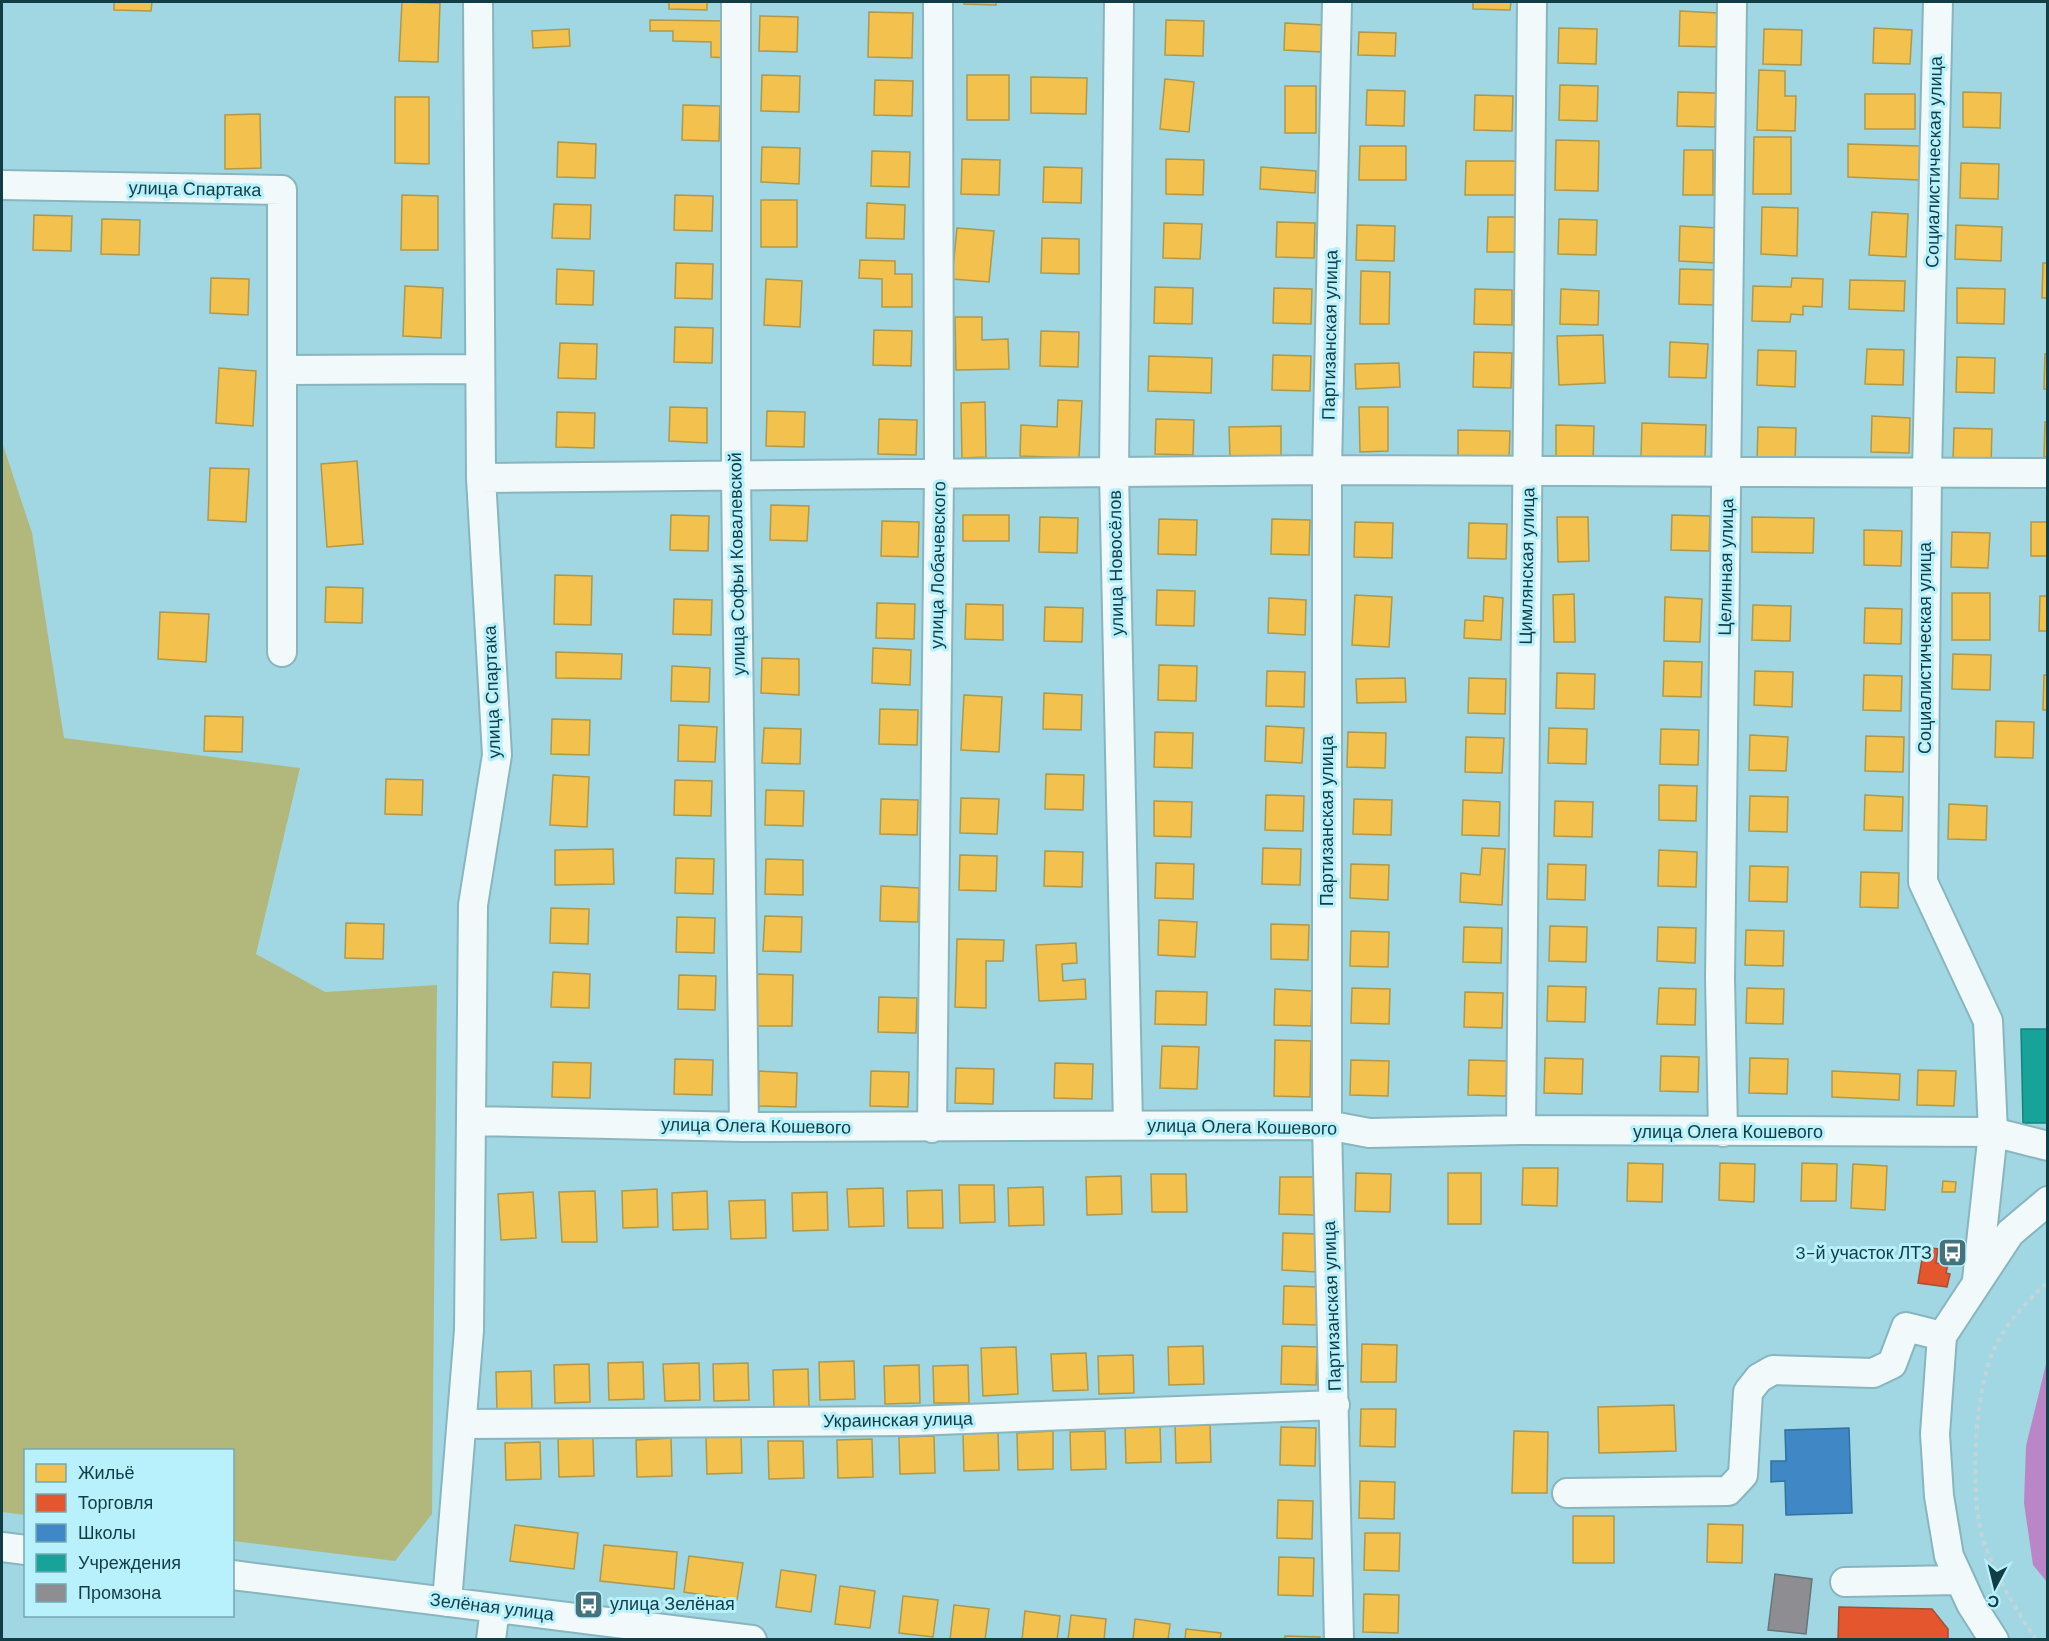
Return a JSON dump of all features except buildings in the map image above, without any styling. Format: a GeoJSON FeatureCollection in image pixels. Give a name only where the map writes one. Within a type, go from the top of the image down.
{"type":"FeatureCollection","features":[{"type":"Feature","properties":{"kind":"street","name":"улица Спартака"},"geometry":{"type":"LineString","coordinates":[[447,1602],[469,1330],[473,905],[496,755],[481,478],[478,2]]}},
{"type":"Feature","properties":{"kind":"street","name":"улица Софьи Ковалевской"},"geometry":{"type":"LineString","coordinates":[[736,2],[736,476],[744,1127]]}},
{"type":"Feature","properties":{"kind":"street","name":"улица Лобачевского"},"geometry":{"type":"LineString","coordinates":[[932,1128],[939,474],[938,2]]}},
{"type":"Feature","properties":{"kind":"street","name":"улица Новосёлов"},"geometry":{"type":"LineString","coordinates":[[1119,2],[1114,472],[1128,1125]]}},
{"type":"Feature","properties":{"kind":"street","name":"Партизанская улица"},"geometry":{"type":"LineString","coordinates":[[1336,2],[1327,470],[1327,1125],[1339,1640]]}},
{"type":"Feature","properties":{"kind":"street","name":"Цимлянская улица"},"geometry":{"type":"LineString","coordinates":[[1521,1130],[1532,2]]}},
{"type":"Feature","properties":{"kind":"street","name":"Целинная улица"},"geometry":{"type":"LineString","coordinates":[[1723,1132],[1720,978],[1732,2]]}},
{"type":"Feature","properties":{"kind":"street","name":"Социалистическая улица"},"geometry":{"type":"LineString","coordinates":[[1938,2],[1926,472],[1923,882],[1988,1021],[1993,1132],[1977,1280]]}},
{"type":"Feature","properties":{"kind":"street","name":"улица Спартака"},"geometry":{"type":"LineString","coordinates":[[2,185],[282,190],[282,652]]}},
{"type":"Feature","properties":{"kind":"street"},"geometry":{"type":"LineString","coordinates":[[282,370],[480,369]]}},
{"type":"Feature","properties":{"kind":"street"},"geometry":{"type":"LineString","coordinates":[[481,478],[1327,470],[2048,473]]}},
{"type":"Feature","properties":{"kind":"street","name":"улица Олега Кошевого"},"geometry":{"type":"LineString","coordinates":[[471,1121],[744,1127],[932,1128],[1327,1125],[1370,1133],[1521,1130],[1993,1132],[2048,1146]]}},
{"type":"Feature","properties":{"kind":"street"},"geometry":{"type":"LineString","coordinates":[[1994,1640],[1949,1556],[1939,1496],[1935,1434],[1942,1336],[2010,1233],[2048,1201]]}},
{"type":"Feature","properties":{"kind":"street"},"geometry":{"type":"LineString","coordinates":[[1568,1493],[1728,1491],[1743,1475],[1748,1392],[1759,1378],[1773,1370],[1873,1373],[1892,1364],[1906,1327],[1942,1336]]}},
{"type":"Feature","properties":{"kind":"street","name":"Украинская улица"},"geometry":{"type":"LineString","coordinates":[[462,1424],[913,1421],[1335,1404]]}},
{"type":"Feature","properties":{"kind":"street"},"geometry":{"type":"LineString","coordinates":[[2,1547],[24,1550]]}},
{"type":"Feature","properties":{"kind":"street","name":"Зелёная улица"},"geometry":{"type":"LineString","coordinates":[[234,1575],[752,1640]]}},
{"type":"Feature","properties":{"kind":"street"},"geometry":{"type":"LineString","coordinates":[[1845,1582],[1960,1580]]}},
{"type":"Feature","properties":{"kind":"street"},"geometry":{"type":"LineString","coordinates":[[491,1640],[495,1608]]}},
{"type":"Feature","properties":{"kind":"path"},"geometry":{"type":"LineString","coordinates":[[2036,1640],[2006,1594],[1983,1537],[1976,1492],[1975,1446],[1980,1398],[1996,1343],[2025,1302],[2048,1282]]}},
{"type":"Feature","properties":{"kind":"green space"},"geometry":{"type":"Polygon","coordinates":[[[2,442],[32,533],[64,738],[300,768],[256,954],[325,992],[437,985],[432,1514],[395,1561],[234,1541],[234,1449],[24,1449],[24,1515],[2,1512],[2,442]]]}},
{"type":"Feature","properties":{"kind":"shaded area"},"geometry":{"type":"Polygon","coordinates":[[[2047,1360],[2047,1582],[2033,1565],[2024,1503],[2026,1446],[2047,1360]]]}},
{"type":"Feature","properties":{"kind":"place","name":"3-й участок ЛТЗ"},"geometry":{"type":"Point","coordinates":[1953,1253]}},
{"type":"Feature","properties":{"kind":"place","name":"улица Зелёная"},"geometry":{"type":"Point","coordinates":[589,1604]}}]}
